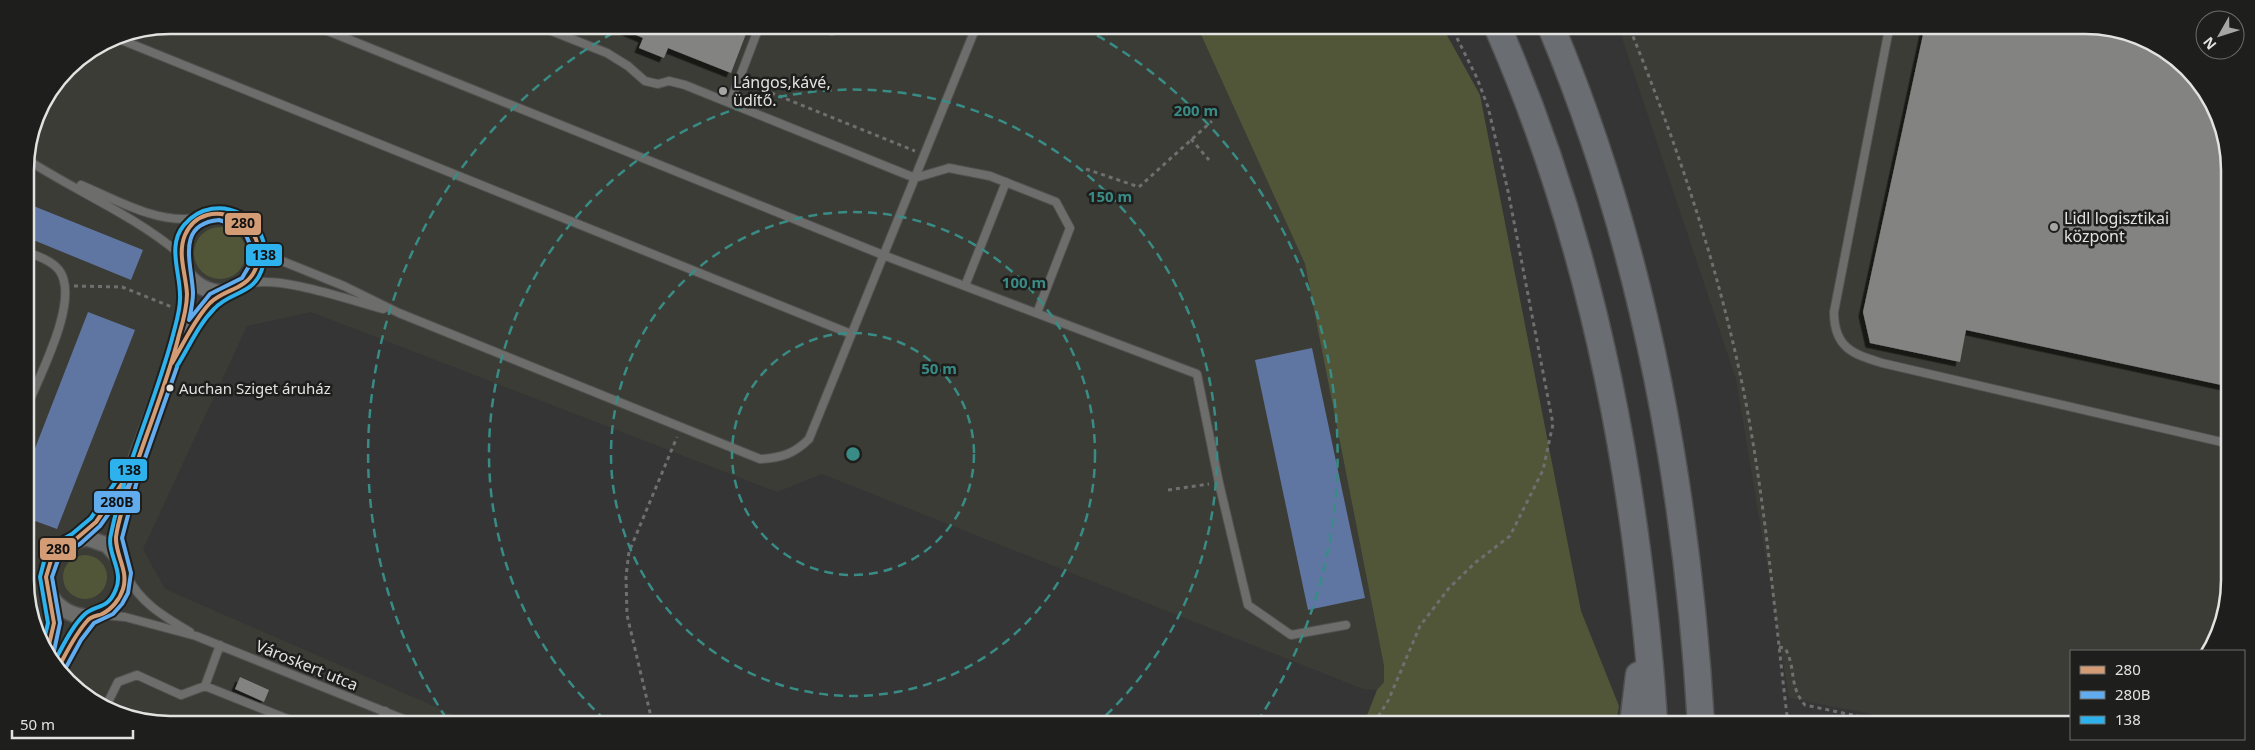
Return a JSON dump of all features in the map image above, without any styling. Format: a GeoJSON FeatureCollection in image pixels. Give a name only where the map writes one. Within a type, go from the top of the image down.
{"type":"FeatureCollection","features":[{"type":"Feature","properties":{"kind":"highway"},"geometry":{"type":"LineString","coordinates":[[1500,34],[1549,157],[1579,253],[1618,428],[1631,506],[1646,622],[1653,716]]}},
{"type":"Feature","properties":{"kind":"highway"},"geometry":{"type":"LineString","coordinates":[[1554,34],[1594,139],[1619,224],[1641,303],[1665,413],[1685,540],[1697,656],[1701,716]]}},
{"type":"Feature","properties":{"kind":"highway"},"geometry":{"type":"LineString","coordinates":[[1634,716],[1646,622]]}},
{"type":"Feature","properties":{"kind":"street"},"geometry":{"type":"LineString","coordinates":[[61,662],[69,647],[95,616],[109,609],[120,596],[125,581],[116,538],[135,464],[172,363],[184,313],[187,299],[180,254],[181,245],[189,228],[204,217],[223,214],[240,220],[250,228],[256,238],[259,249],[257,265],[249,279],[241,286],[223,292],[211,292],[200,288],[191,281],[184,271]]}},
{"type":"Feature","properties":{"kind":"street"},"geometry":{"type":"LineString","coordinates":[[172,363],[200,315],[223,292]]}},
{"type":"Feature","properties":{"kind":"street"},"geometry":{"type":"LineString","coordinates":[[50,643],[54,623],[46,577],[52,557],[62,546],[76,539],[96,522],[135,464]]}},
{"type":"Feature","properties":{"kind":"street"},"geometry":{"type":"LineString","coordinates":[[76,539],[87,538],[107,545],[123,565]]}},
{"type":"Feature","properties":{"kind":"street"},"geometry":{"type":"LineString","coordinates":[[51,597],[64,611],[72,615],[95,616]]}},
{"type":"Feature","properties":{"kind":"lane"},"geometry":{"type":"LineString","coordinates":[[334,34],[883,256],[1197,374],[1219,483],[1248,605],[1291,635],[1346,625]]}},
{"type":"Feature","properties":{"kind":"lane"},"geometry":{"type":"LineString","coordinates":[[559,34],[607,53],[628,66],[645,81],[658,84],[669,81],[730,103],[914,178],[949,168],[990,176],[1056,202],[1070,228],[1037,314]]}},
{"type":"Feature","properties":{"kind":"lane"},"geometry":{"type":"LineString","coordinates":[[730,103],[757,34]]}},
{"type":"Feature","properties":{"kind":"lane"},"geometry":{"type":"LineString","coordinates":[[256,238],[262,247],[282,261],[344,286],[400,313],[760,459],[779,458],[798,450],[808,439],[973,34]]}},
{"type":"Feature","properties":{"kind":"lane"},"geometry":{"type":"LineString","coordinates":[[1889,34],[1836,306],[1834,327],[1841,342],[1856,355],[1882,363],[2221,442]]}},
{"type":"Feature","properties":{"kind":"lane"},"geometry":{"type":"LineString","coordinates":[[125,41],[851,334]]}},
{"type":"Feature","properties":{"kind":"lane"},"geometry":{"type":"LineString","coordinates":[[34,163],[133,220],[162,239],[180,254]]}},
{"type":"Feature","properties":{"kind":"lane"},"geometry":{"type":"LineString","coordinates":[[50,172],[156,215],[181,220],[204,217]]}},
{"type":"Feature","properties":{"kind":"lane"},"geometry":{"type":"LineString","coordinates":[[965,286],[1006,182]]}},
{"type":"Feature","properties":{"kind":"lane"},"geometry":{"type":"LineString","coordinates":[[34,255],[48,261],[59,270],[67,286],[64,316],[34,390]]}},
{"type":"Feature","properties":{"kind":"lane"},"geometry":{"type":"LineString","coordinates":[[241,286],[256,282],[277,282],[400,313]]}},
{"type":"Feature","properties":{"kind":"lane","name":"Városkert utca"},"geometry":{"type":"LineString","coordinates":[[123,565],[133,588],[146,602],[196,636]]}},
{"type":"Feature","properties":{"kind":"lane","name":"Városkert utca"},"geometry":{"type":"LineString","coordinates":[[95,616],[124,618],[196,636],[396,716]]}},
{"type":"Feature","properties":{"kind":"lane"},"geometry":{"type":"LineString","coordinates":[[204,686],[220,646]]}},
{"type":"Feature","properties":{"kind":"lane"},"geometry":{"type":"LineString","coordinates":[[108,701],[118,682],[137,675],[181,695],[204,686],[280,716]]}},
{"type":"Feature","properties":{"kind":"lane"},"geometry":{"type":"LineString","coordinates":[[383,716],[385,711]]}},
{"type":"Feature","properties":{"kind":"path"},"geometry":{"type":"LineString","coordinates":[[1378,716],[1388,701],[1420,626],[1449,588],[1476,562],[1510,536],[1542,470],[1553,424],[1508,190],[1488,107],[1477,78],[1455,34]]}},
{"type":"Feature","properties":{"kind":"path"},"geometry":{"type":"LineString","coordinates":[[1632,34],[1664,113],[1717,280],[1746,402],[1765,525],[1787,716]]}},
{"type":"Feature","properties":{"kind":"path"},"geometry":{"type":"LineString","coordinates":[[739,80],[924,155]]}},
{"type":"Feature","properties":{"kind":"path"},"geometry":{"type":"LineString","coordinates":[[1086,169],[1139,187],[1212,121]]}},
{"type":"Feature","properties":{"kind":"path"},"geometry":{"type":"LineString","coordinates":[[1192,139],[1209,160]]}},
{"type":"Feature","properties":{"kind":"path"},"geometry":{"type":"LineString","coordinates":[[67,286],[122,287],[184,313]]}},
{"type":"Feature","properties":{"kind":"path"},"geometry":{"type":"LineString","coordinates":[[651,716],[627,615],[626,576],[629,552],[681,427]]}},
{"type":"Feature","properties":{"kind":"path"},"geometry":{"type":"LineString","coordinates":[[1168,490],[1219,483]]}},
{"type":"Feature","properties":{"kind":"path"},"geometry":{"type":"LineString","coordinates":[[1779,647],[1785,648],[1788,653],[1792,663],[1793,686],[1797,696],[1805,705],[1857,716]]}},
{"type":"Feature","properties":{"kind":"shaded area"},"geometry":{"type":"Polygon","coordinates":[[[170,34],[1201,34],[1305,264],[1384,666],[1384,682],[1377,690],[1363,689],[822,474],[777,492],[311,312],[247,326],[143,549],[165,589],[457,716],[170,716],[135,712],[102,698],[87,688],[62,663],[48,640],[36,606],[34,589],[34,161],[38,135],[44,118],[57,94],[80,68],[102,52],[135,38],[170,34]]]}},
{"type":"Feature","properties":{"kind":"shaded area"},"geometry":{"type":"Polygon","coordinates":[[[1621,34],[2103,35],[2137,44],[2161,57],[2187,80],[2198,94],[2214,126],[2219,144],[2221,170],[2221,580],[2217,615],[2202,650],[2070,650],[2070,716],[1881,716],[1789,698],[1736,379],[1621,34]]]}},
{"type":"Feature","properties":{"kind":"green space"},"geometry":{"type":"Polygon","coordinates":[[[1201,34],[1446,34],[1480,95],[1581,611],[1619,706],[1617,716],[1367,716],[1377,690],[1384,682],[1384,666],[1305,264],[1201,34]]]}},
{"type":"Feature","properties":{"kind":"green space"},"geometry":{"type":"Polygon","coordinates":[[[220,227],[230,229],[238,235],[244,243],[246,253],[244,263],[238,271],[230,277],[220,279],[210,277],[202,271],[196,263],[194,253],[196,243],[202,235],[210,229],[220,227]]]}},
{"type":"Feature","properties":{"kind":"green space"},"geometry":{"type":"Polygon","coordinates":[[[89,555],[101,561],[106,568],[106,586],[101,593],[94,598],[81,599],[73,596],[66,589],[63,573],[66,565],[73,558],[89,555]]]}},
{"type":"Feature","properties":{"kind":"water"},"geometry":{"type":"Polygon","coordinates":[[[34,206],[143,250],[131,280],[34,240],[34,206]]]}},
{"type":"Feature","properties":{"kind":"water"},"geometry":{"type":"Polygon","coordinates":[[[88,312],[135,330],[57,529],[34,521],[34,451],[88,312]]]}},
{"type":"Feature","properties":{"kind":"water"},"geometry":{"type":"Polygon","coordinates":[[[1312,348],[1365,598],[1308,610],[1255,360],[1312,348]]]}},
{"type":"Feature","properties":{"kind":"building"},"geometry":{"type":"Polygon","coordinates":[[[634,34],[746,34],[731,73],[668,48],[664,58],[639,48],[643,38],[634,34]]]}},
{"type":"Feature","properties":{"kind":"building","name":"Lidl logisztikai központ"},"geometry":{"type":"Polygon","coordinates":[[[1923,34],[2085,34],[2120,38],[2137,44],[2161,57],[2187,80],[2198,94],[2214,126],[2220,152],[2221,385],[1966,330],[1960,362],[1870,343],[1863,312],[1923,34]]]}},
{"type":"Feature","properties":{"kind":"building"},"geometry":{"type":"Polygon","coordinates":[[[240,677],[269,690],[264,702],[235,689],[240,677]]]}},
{"type":"Feature","properties":{"kind":"transit line","name":"138"},"geometry":{"type":"LineString","coordinates":[[57,656],[80,619],[89,611],[106,604],[116,589],[118,575],[111,548],[111,534],[124,484],[166,360],[178,315],[180,295],[175,250],[179,233],[184,225],[197,214],[212,209],[226,209],[240,214],[252,222],[261,234],[265,249],[263,266],[259,276],[248,288],[228,298],[208,315],[177,366]]}},
{"type":"Feature","properties":{"kind":"transit line","name":"280"},"geometry":{"type":"LineString","coordinates":[[61,662],[83,625],[93,617],[106,612],[122,593],[124,575],[116,544],[117,531],[134,471],[174,355],[184,315],[187,294],[182,249],[185,235],[195,222],[207,215],[221,214],[235,218],[247,227],[256,239],[259,253],[255,270],[246,282],[210,303],[194,324],[172,363]]}},
{"type":"Feature","properties":{"kind":"transit line","name":"280B"},"geometry":{"type":"LineString","coordinates":[[219,220],[235,225],[245,233],[252,249],[252,261],[242,278],[210,294],[189,320],[193,293],[189,258],[191,237],[196,229],[205,223],[219,220]]}},
{"type":"Feature","properties":{"kind":"transit line","name":"280B"},"geometry":{"type":"LineString","coordinates":[[66,667],[81,640],[94,623],[113,614],[122,604],[128,593],[131,573],[122,538],[137,481],[177,367]]}},
{"type":"Feature","properties":{"kind":"transit line","name":"138"},"geometry":{"type":"LineString","coordinates":[[45,634],[48,623],[40,577],[46,554],[54,544],[72,534],[91,518],[123,471]]}},
{"type":"Feature","properties":{"kind":"transit line","name":"280"},"geometry":{"type":"LineString","coordinates":[[49,643],[54,623],[46,577],[52,557],[58,549],[76,539],[96,522],[128,475]]}},
{"type":"Feature","properties":{"kind":"transit line","name":"280B"},"geometry":{"type":"LineString","coordinates":[[54,651],[60,623],[52,577],[58,560],[62,554],[80,544],[100,526],[133,479]]}},
{"type":"Feature","properties":{"kind":"place","name":"Lángos,kávé, üdítő."},"geometry":{"type":"Point","coordinates":[723,91]}},
{"type":"Feature","properties":{"kind":"place","name":"Lidl logisztikai központ"},"geometry":{"type":"Point","coordinates":[2054,227]}},
{"type":"Feature","properties":{"kind":"place","name":"Auchan Sziget áruház"},"geometry":{"type":"Point","coordinates":[170,388]}}]}
